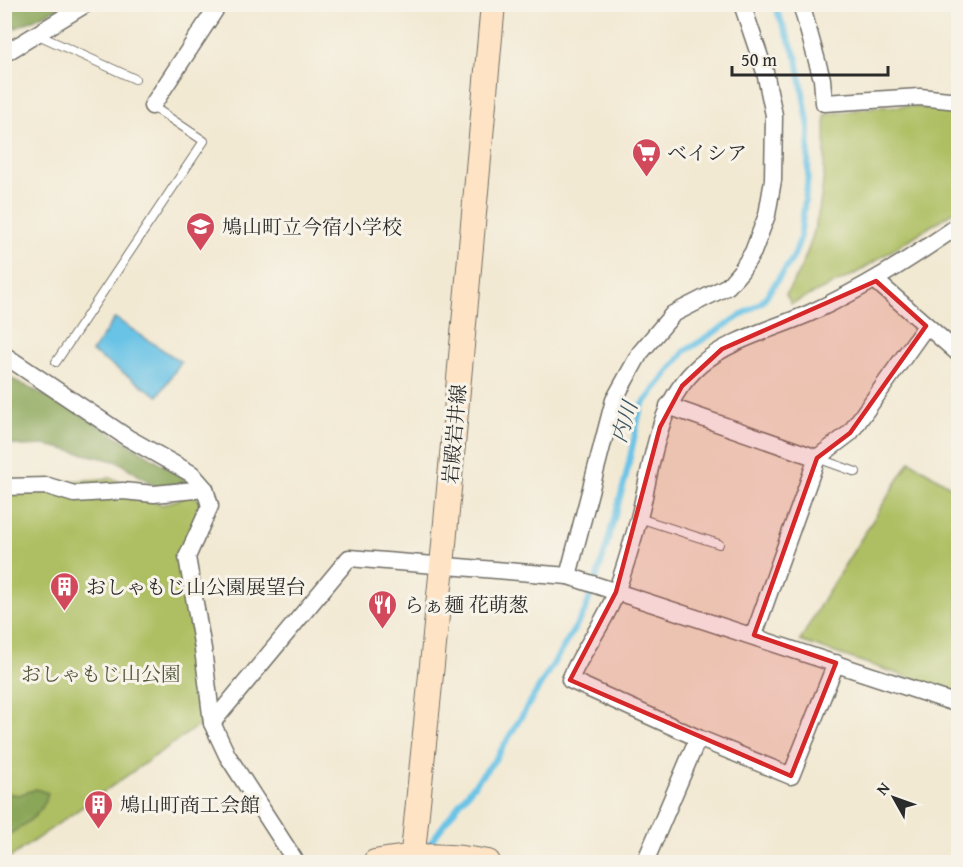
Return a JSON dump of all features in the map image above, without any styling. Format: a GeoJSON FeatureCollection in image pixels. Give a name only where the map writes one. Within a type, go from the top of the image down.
{"type":"FeatureCollection","features":[{"type":"Feature","properties":{"kind":"main road","name":"岩殿岩井線"},"geometry":{"type":"LineString","coordinates":[[412,859],[442,566],[493,4]]}},
{"type":"Feature","properties":{"kind":"main road"},"geometry":{"type":"LineString","coordinates":[[375,862],[456,856],[488,862]]}},
{"type":"Feature","properties":{"kind":"street"},"geometry":{"type":"LineString","coordinates":[[4,54],[86,4]]}},
{"type":"Feature","properties":{"kind":"street"},"geometry":{"type":"LineString","coordinates":[[152,106],[219,4]]}},
{"type":"Feature","properties":{"kind":"street"},"geometry":{"type":"LineString","coordinates":[[568,576],[615,400],[640,353],[673,314],[728,286],[741,272],[753,252],[767,215],[773,180],[774,115],[765,72],[742,4]]}},
{"type":"Feature","properties":{"kind":"street"},"geometry":{"type":"LineString","coordinates":[[801,4],[822,79],[824,103],[920,97],[958,100]]}},
{"type":"Feature","properties":{"kind":"street"},"geometry":{"type":"LineString","coordinates":[[836,663],[791,776],[698,738],[570,680],[575,667],[604,621],[616,592],[639,518],[660,427],[668,406],[699,366],[722,349],[810,313],[876,281],[958,226]]}},
{"type":"Feature","properties":{"kind":"street"},"geometry":{"type":"LineString","coordinates":[[876,281],[958,352]]}},
{"type":"Feature","properties":{"kind":"street"},"geometry":{"type":"LineString","coordinates":[[754,635],[817,458],[850,432],[926,326]]}},
{"type":"Feature","properties":{"kind":"street"},"geometry":{"type":"LineString","coordinates":[[4,355],[128,438],[192,474],[205,489],[210,506],[187,557],[203,650],[212,723],[227,755],[296,862]]}},
{"type":"Feature","properties":{"kind":"street"},"geometry":{"type":"LineString","coordinates":[[668,406],[817,458]]}},
{"type":"Feature","properties":{"kind":"street"},"geometry":{"type":"LineString","coordinates":[[4,487],[48,486],[74,494],[123,491],[154,494],[205,489]]}},
{"type":"Feature","properties":{"kind":"street"},"geometry":{"type":"LineString","coordinates":[[212,723],[349,558],[568,576],[754,635],[958,704]]}},
{"type":"Feature","properties":{"kind":"street"},"geometry":{"type":"LineString","coordinates":[[645,862],[698,738]]}},
{"type":"Feature","properties":{"kind":"lane"},"geometry":{"type":"LineString","coordinates":[[36,34],[135,79]]}},
{"type":"Feature","properties":{"kind":"lane"},"geometry":{"type":"LineString","coordinates":[[56,362],[204,141],[152,106]]}},
{"type":"Feature","properties":{"kind":"lane"},"geometry":{"type":"LineString","coordinates":[[817,458],[856,472]]}},
{"type":"Feature","properties":{"kind":"lane"},"geometry":{"type":"LineString","coordinates":[[639,518],[719,544]]}},
{"type":"Feature","properties":{"kind":"highlighted area"},"geometry":{"type":"Polygon","coordinates":[[[876,281],[926,326],[850,433],[817,458],[754,635],[836,663],[791,776],[570,680],[616,592],[660,427],[682,386],[722,349],[876,281]]]}},
{"type":"Feature","properties":{"kind":"green space"},"geometry":{"type":"Polygon","coordinates":[[[4,5],[65,5],[16,28],[5,22],[4,5]]]}},
{"type":"Feature","properties":{"kind":"green space"},"geometry":{"type":"Polygon","coordinates":[[[908,106],[958,111],[958,209],[853,275],[791,304],[786,294],[807,253],[819,208],[825,162],[825,115],[874,107],[908,106]]]}},
{"type":"Feature","properties":{"kind":"green space"},"geometry":{"type":"Polygon","coordinates":[[[4,375],[70,408],[182,476],[187,484],[156,487],[119,462],[46,445],[22,446],[5,442],[4,375]]]}},
{"type":"Feature","properties":{"kind":"green space"},"geometry":{"type":"Polygon","coordinates":[[[910,461],[958,491],[958,694],[800,641],[824,598],[910,461]]]}},
{"type":"Feature","properties":{"kind":"green space","name":"おしゃもじ山公園"},"geometry":{"type":"Polygon","coordinates":[[[112,478],[162,505],[195,494],[201,504],[200,516],[179,559],[197,650],[202,723],[5,861],[5,486],[112,478]]]}},
{"type":"Feature","properties":{"kind":"green space"},"geometry":{"type":"Polygon","coordinates":[[[36,789],[48,793],[42,808],[25,824],[5,837],[5,793],[19,795],[36,789]]]}},
{"type":"Feature","properties":{"kind":"water"},"geometry":{"type":"Polygon","coordinates":[[[115,318],[181,362],[158,396],[92,352],[115,318]]]}},
{"type":"Feature","properties":{"kind":"waterway","name":"内川"},"geometry":{"type":"LineString","coordinates":[[425,850],[497,757],[585,611],[625,480],[641,407],[685,351],[762,302],[793,258],[800,239],[808,177],[809,128],[797,59],[774,4]]}},
{"type":"Feature","properties":{"kind":"place","name":"ベイシア"},"geometry":{"type":"Point","coordinates":[646,178]}},
{"type":"Feature","properties":{"kind":"place","name":"鳩山町立今宿小学校"},"geometry":{"type":"Point","coordinates":[201,252]}},
{"type":"Feature","properties":{"kind":"place","name":"おしゃもじ山公園展望台"},"geometry":{"type":"Point","coordinates":[65,612]}},
{"type":"Feature","properties":{"kind":"place","name":"らぁ麺 花萌葱"},"geometry":{"type":"Point","coordinates":[383,630]}},
{"type":"Feature","properties":{"kind":"place","name":"鳩山町商工会館"},"geometry":{"type":"Point","coordinates":[99,830]}}]}
